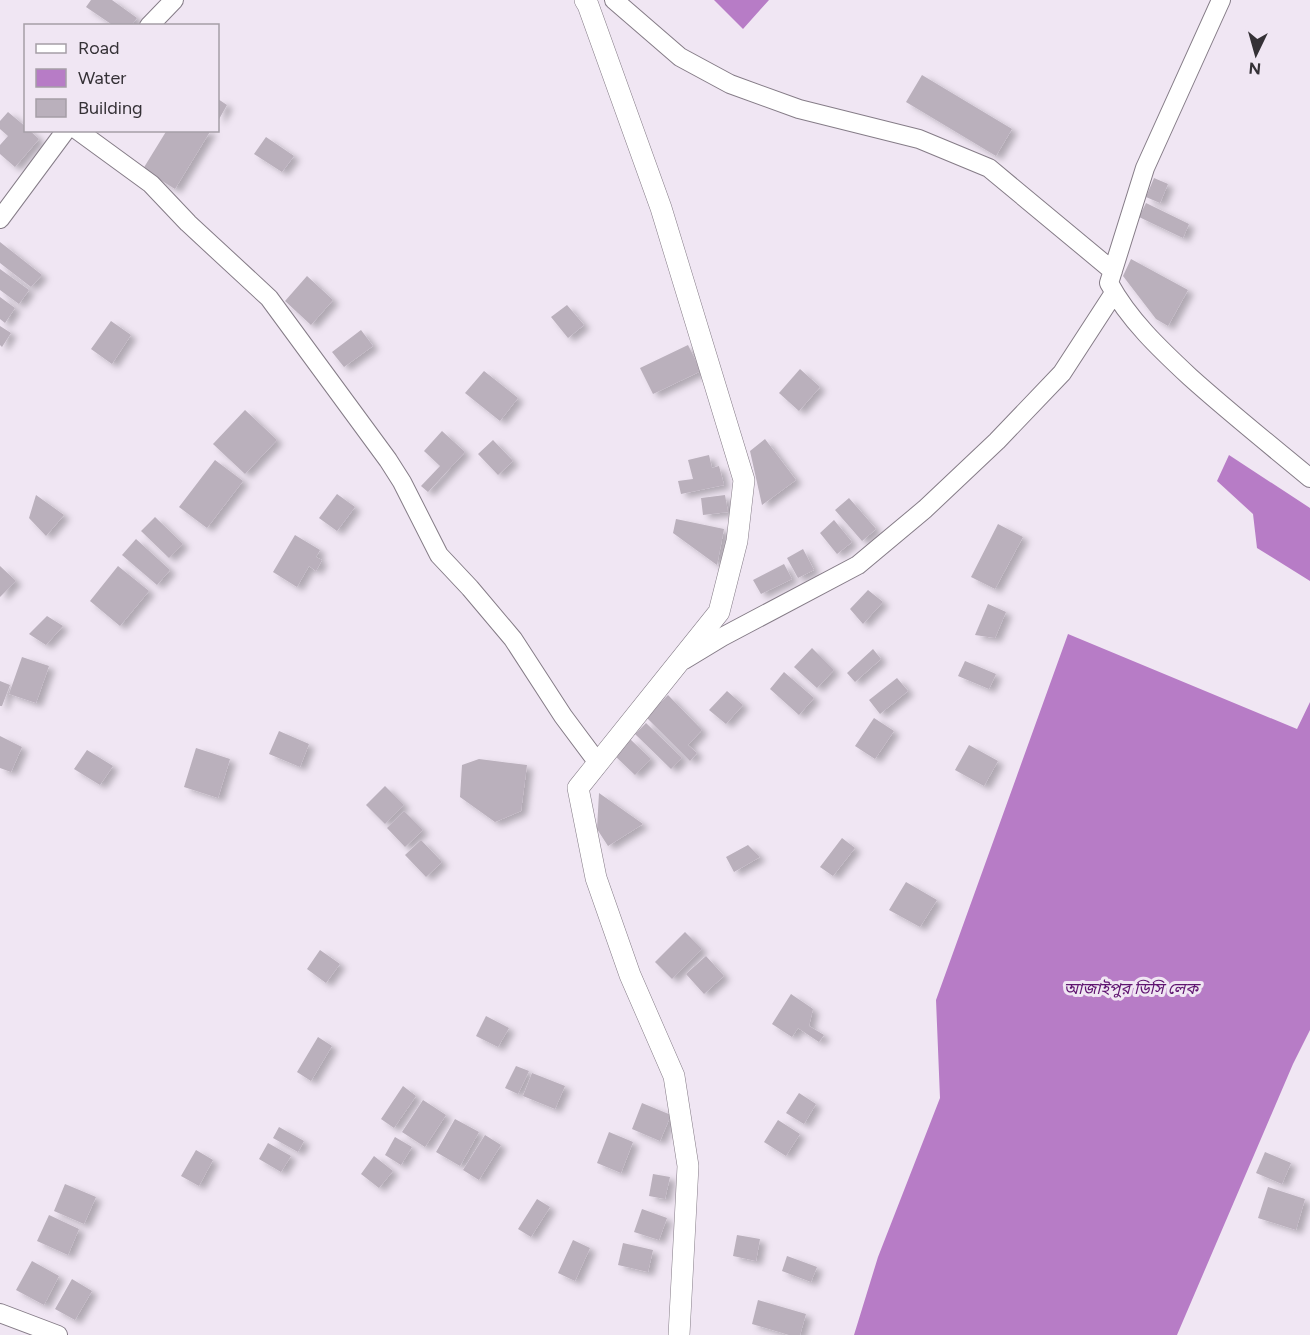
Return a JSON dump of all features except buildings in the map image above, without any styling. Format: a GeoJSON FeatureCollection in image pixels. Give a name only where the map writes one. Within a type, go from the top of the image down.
{"type":"FeatureCollection","features":[{"type":"Feature","properties":{"kind":"street"},"geometry":{"type":"LineString","coordinates":[[151,24],[174,0]]}},
{"type":"Feature","properties":{"kind":"street"},"geometry":{"type":"LineString","coordinates":[[585,0],[662,208],[744,480],[737,541],[719,612],[578,788],[597,878],[630,975],[674,1076],[688,1166],[679,1335]]}},
{"type":"Feature","properties":{"kind":"street"},"geometry":{"type":"LineString","coordinates":[[614,0],[680,57],[730,84],[800,109],[919,140],[988,168],[1113,271]]}},
{"type":"Feature","properties":{"kind":"street"},"geometry":{"type":"LineString","coordinates":[[1221,0],[1145,168],[1109,283],[1114,293],[1154,343],[1226,409],[1310,478]]}},
{"type":"Feature","properties":{"kind":"street"},"geometry":{"type":"LineString","coordinates":[[0,219],[65,132]]}},
{"type":"Feature","properties":{"kind":"street"},"geometry":{"type":"LineString","coordinates":[[80,132],[151,184],[188,223],[269,298],[388,460],[402,482],[439,555],[513,639],[597,763]]}},
{"type":"Feature","properties":{"kind":"street"},"geometry":{"type":"LineString","coordinates":[[678,663],[858,565],[925,509],[997,441],[1062,373],[1114,293]]}},
{"type":"Feature","properties":{"kind":"street"},"geometry":{"type":"LineString","coordinates":[[0,1313],[58,1335]]}},
{"type":"Feature","properties":{"kind":"water"},"geometry":{"type":"Polygon","coordinates":[[[714,0],[769,0],[743,29],[714,0]]]}},
{"type":"Feature","properties":{"kind":"water"},"geometry":{"type":"Polygon","coordinates":[[[1229,455],[1310,508],[1310,581],[1257,548],[1253,514],[1217,481],[1229,455]]]}},
{"type":"Feature","properties":{"kind":"water","name":"আজাইপুর ডিসি লেক"},"geometry":{"type":"Polygon","coordinates":[[[1068,634],[1297,729],[1310,702],[1310,1030],[1293,1064],[1177,1335],[854,1335],[878,1257],[940,1098],[936,1000],[1068,634]]]}}]}
